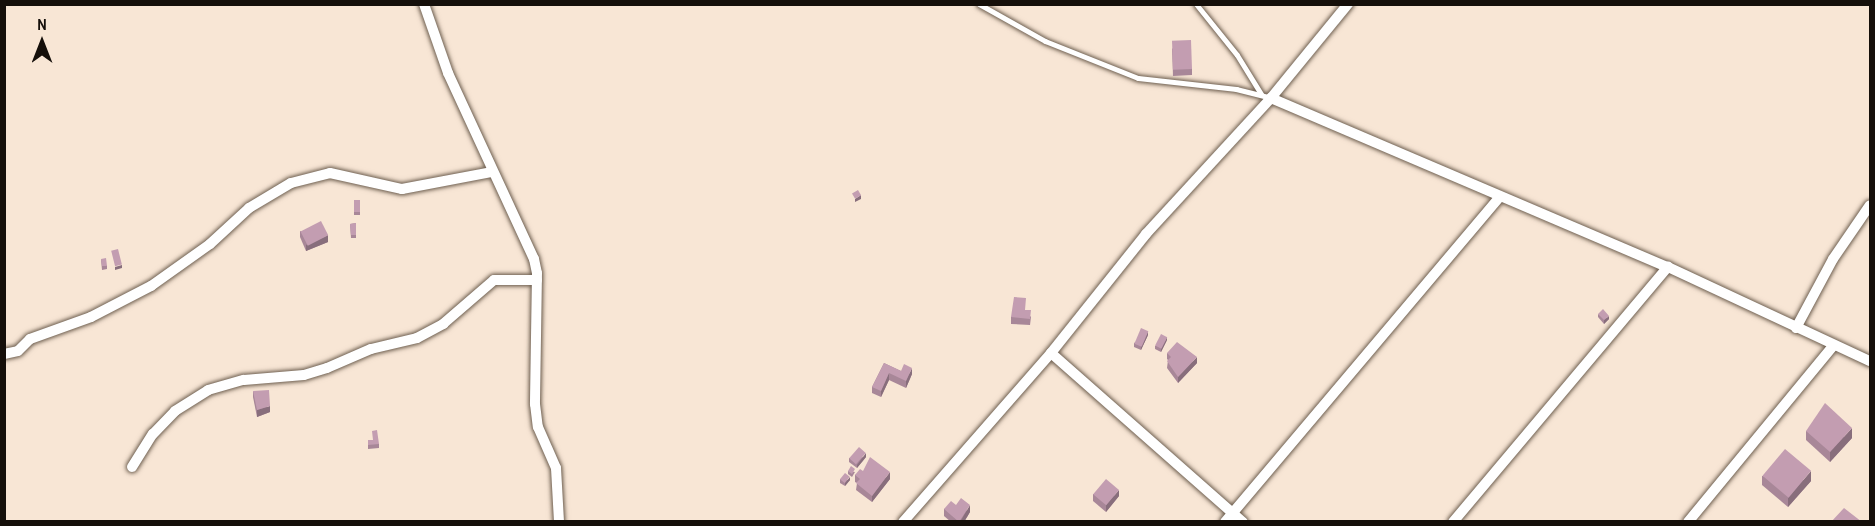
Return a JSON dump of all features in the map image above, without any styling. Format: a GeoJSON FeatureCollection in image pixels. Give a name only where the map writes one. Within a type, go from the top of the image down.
{"type":"FeatureCollection","features":[{"type":"Feature","properties":{"kind":"street"},"geometry":{"type":"LineString","coordinates":[[424,4],[448,73],[492,172],[529,247],[537,280],[534,405],[538,427],[556,468],[559,522]]}},
{"type":"Feature","properties":{"kind":"street"},"geometry":{"type":"LineString","coordinates":[[903,522],[1051,353],[1146,234],[1348,4]]}},
{"type":"Feature","properties":{"kind":"street"},"geometry":{"type":"LineString","coordinates":[[1266,96],[1668,267],[1870,361]]}},
{"type":"Feature","properties":{"kind":"street"},"geometry":{"type":"LineString","coordinates":[[4,354],[18,351],[30,339],[91,317],[151,286],[210,244],[262,198],[291,183],[330,173],[402,189],[492,172]]}},
{"type":"Feature","properties":{"kind":"street"},"geometry":{"type":"LineString","coordinates":[[1229,517],[1500,196]]}},
{"type":"Feature","properties":{"kind":"street"},"geometry":{"type":"LineString","coordinates":[[1796,328],[1833,259],[1870,205]]}},
{"type":"Feature","properties":{"kind":"street"},"geometry":{"type":"LineString","coordinates":[[1453,522],[1668,267]]}},
{"type":"Feature","properties":{"kind":"street"},"geometry":{"type":"LineString","coordinates":[[132,467],[153,434],[175,411],[208,390],[244,380],[304,375],[371,349],[417,338],[443,324],[494,280],[537,280]]}},
{"type":"Feature","properties":{"kind":"street"},"geometry":{"type":"LineString","coordinates":[[1688,522],[1834,345]]}},
{"type":"Feature","properties":{"kind":"street"},"geometry":{"type":"LineString","coordinates":[[1051,353],[1229,517],[1243,522]]}},
{"type":"Feature","properties":{"kind":"lane"},"geometry":{"type":"LineString","coordinates":[[979,4],[1045,41],[1138,78],[1266,96]]}},
{"type":"Feature","properties":{"kind":"lane"},"geometry":{"type":"LineString","coordinates":[[1196,4],[1266,96]]}},
{"type":"Feature","properties":{"kind":"building"},"geometry":{"type":"Polygon","coordinates":[[[1191,40],[1192,69],[1173,70],[1172,41],[1191,40]]]}},
{"type":"Feature","properties":{"kind":"building"},"geometry":{"type":"Polygon","coordinates":[[[858,190],[861,195],[855,199],[852,194],[858,190]]]}},
{"type":"Feature","properties":{"kind":"building"},"geometry":{"type":"Polygon","coordinates":[[[354,200],[360,200],[360,212],[354,212],[354,200]]]}},
{"type":"Feature","properties":{"kind":"building"},"geometry":{"type":"Polygon","coordinates":[[[321,221],[328,235],[308,246],[301,231],[321,221]]]}},
{"type":"Feature","properties":{"kind":"building"},"geometry":{"type":"Polygon","coordinates":[[[356,223],[356,235],[351,235],[350,224],[356,223]]]}},
{"type":"Feature","properties":{"kind":"building"},"geometry":{"type":"Polygon","coordinates":[[[118,249],[122,265],[115,266],[111,251],[118,249]]]}},
{"type":"Feature","properties":{"kind":"building"},"geometry":{"type":"Polygon","coordinates":[[[106,258],[107,266],[102,266],[101,259],[106,258]]]}},
{"type":"Feature","properties":{"kind":"building"},"geometry":{"type":"Polygon","coordinates":[[[1014,297],[1026,298],[1025,310],[1031,310],[1030,319],[1011,317],[1014,297]]]}},
{"type":"Feature","properties":{"kind":"building"},"geometry":{"type":"Polygon","coordinates":[[[1603,309],[1609,316],[1604,320],[1598,314],[1603,309]]]}},
{"type":"Feature","properties":{"kind":"building"},"geometry":{"type":"Polygon","coordinates":[[[1141,328],[1148,331],[1142,347],[1134,344],[1141,328]]]}},
{"type":"Feature","properties":{"kind":"building"},"geometry":{"type":"Polygon","coordinates":[[[1161,334],[1167,337],[1161,349],[1155,346],[1161,334]]]}},
{"type":"Feature","properties":{"kind":"building"},"geometry":{"type":"Polygon","coordinates":[[[1177,342],[1197,357],[1178,377],[1167,361],[1171,357],[1167,353],[1177,342]]]}},
{"type":"Feature","properties":{"kind":"building"},"geometry":{"type":"Polygon","coordinates":[[[884,363],[901,371],[904,364],[912,368],[906,381],[889,373],[881,391],[872,387],[884,363]]]}},
{"type":"Feature","properties":{"kind":"building"},"geometry":{"type":"Polygon","coordinates":[[[269,390],[270,406],[257,410],[253,391],[269,390]]]}},
{"type":"Feature","properties":{"kind":"building"},"geometry":{"type":"Polygon","coordinates":[[[1825,403],[1852,428],[1830,452],[1806,431],[1825,403]]]}},
{"type":"Feature","properties":{"kind":"building"},"geometry":{"type":"Polygon","coordinates":[[[377,430],[379,444],[368,445],[368,440],[373,440],[372,431],[377,430]]]}},
{"type":"Feature","properties":{"kind":"building"},"geometry":{"type":"Polygon","coordinates":[[[859,447],[866,453],[856,464],[849,458],[859,447]]]}},
{"type":"Feature","properties":{"kind":"building"},"geometry":{"type":"Polygon","coordinates":[[[1785,449],[1811,471],[1789,498],[1763,476],[1785,449]]]}},
{"type":"Feature","properties":{"kind":"building"},"geometry":{"type":"Polygon","coordinates":[[[870,457],[890,472],[872,496],[856,483],[860,479],[855,475],[860,469],[863,471],[870,457]]]}},
{"type":"Feature","properties":{"kind":"building"},"geometry":{"type":"Polygon","coordinates":[[[851,466],[855,469],[852,474],[848,471],[851,466]]]}},
{"type":"Feature","properties":{"kind":"building"},"geometry":{"type":"Polygon","coordinates":[[[845,473],[850,477],[845,483],[840,479],[845,473]]]}},
{"type":"Feature","properties":{"kind":"building"},"geometry":{"type":"Polygon","coordinates":[[[1106,479],[1119,490],[1106,505],[1093,494],[1106,479]]]}},
{"type":"Feature","properties":{"kind":"building"},"geometry":{"type":"Polygon","coordinates":[[[961,498],[970,505],[959,522],[944,509],[951,501],[956,505],[961,498]]]}},
{"type":"Feature","properties":{"kind":"building"},"geometry":{"type":"Polygon","coordinates":[[[1844,508],[1862,522],[1831,522],[1844,508]]]}}]}
